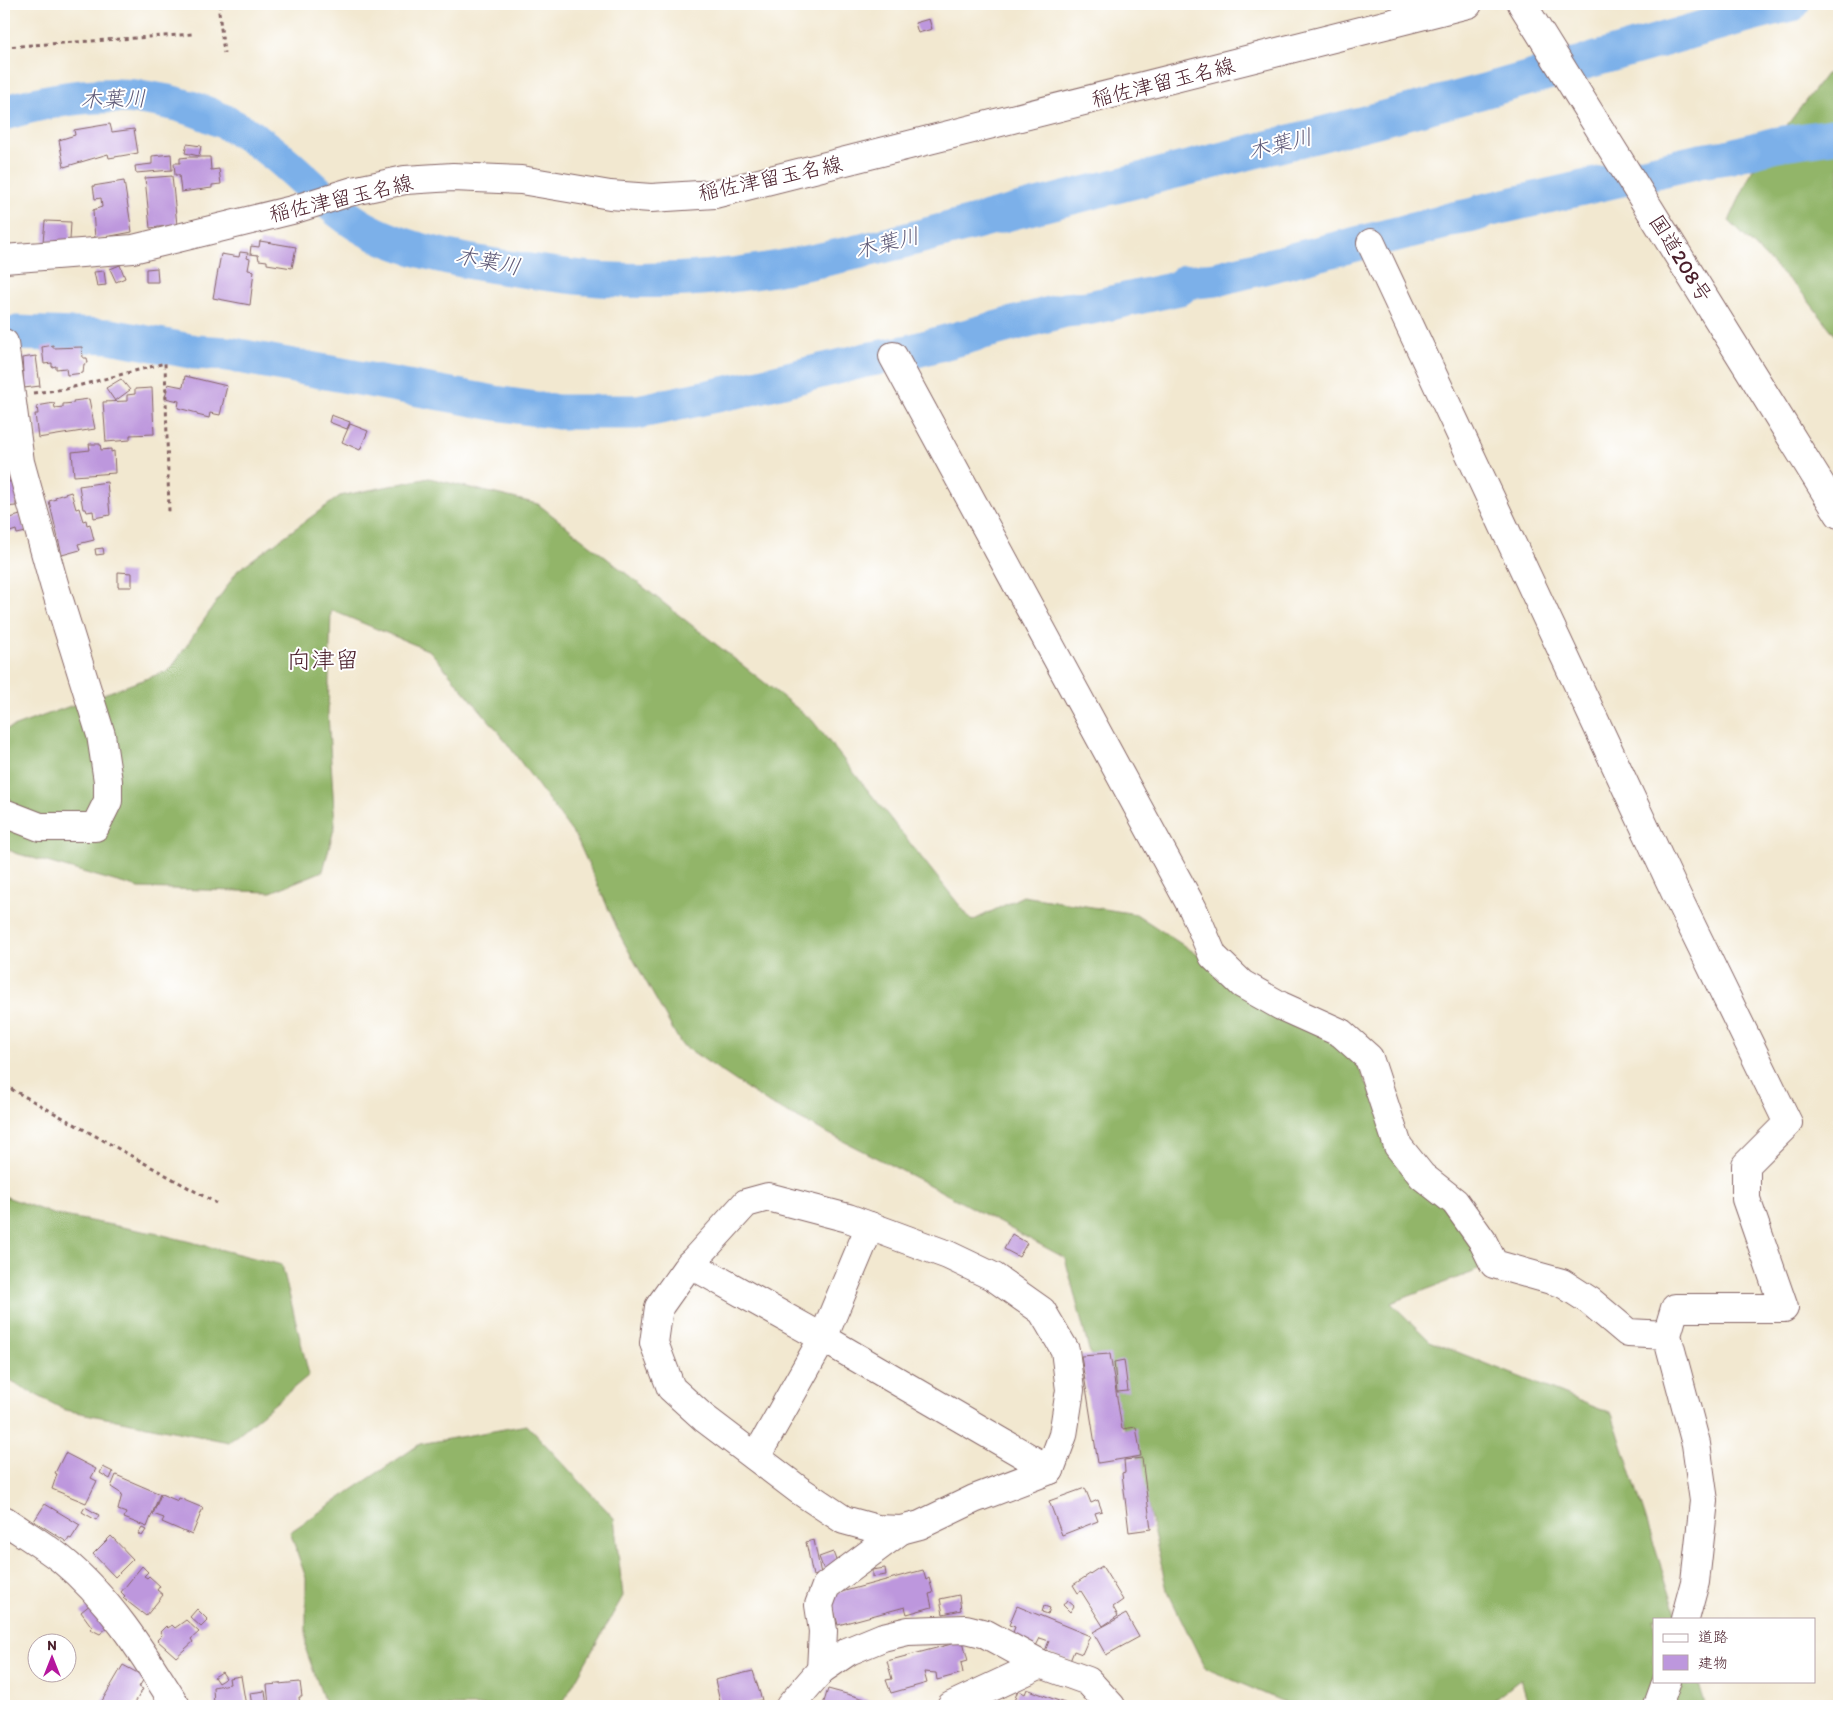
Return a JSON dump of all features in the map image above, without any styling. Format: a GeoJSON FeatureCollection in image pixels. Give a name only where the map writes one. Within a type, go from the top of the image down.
{"type":"FeatureCollection","features":[{"type":"Feature","properties":{"kind":"main road","name":"稲佐津留玉名線"},"geometry":{"type":"LineString","coordinates":[[4,259],[133,249],[292,210],[353,191],[404,180],[453,176],[521,180],[610,195],[651,198],[716,194],[1468,4]]}},
{"type":"Feature","properties":{"kind":"main road","name":"国道208号"},"geometry":{"type":"LineString","coordinates":[[1522,4],[1839,514]]}},
{"type":"Feature","properties":{"kind":"main road"},"geometry":{"type":"LineString","coordinates":[[1371,243],[1676,894],[1788,1123],[1746,1165],[1746,1199],[1784,1308],[1675,1308],[1667,1335],[1696,1444],[1704,1501],[1695,1582],[1685,1618]]}},
{"type":"Feature","properties":{"kind":"main road"},"geometry":{"type":"LineString","coordinates":[[4,343],[20,462],[54,584],[101,734],[108,781],[108,801],[95,827],[40,827],[4,813]]}},
{"type":"Feature","properties":{"kind":"main road"},"geometry":{"type":"LineString","coordinates":[[893,356],[1193,908],[1213,956],[1242,984],[1281,1006],[1341,1033],[1369,1058],[1398,1146],[1422,1176],[1455,1202],[1482,1240],[1494,1264],[1562,1283],[1590,1301],[1628,1333],[1667,1335]]}},
{"type":"Feature","properties":{"kind":"main road"},"geometry":{"type":"LineString","coordinates":[[768,1197],[870,1226],[948,1255],[994,1277],[1042,1311],[1065,1350],[1070,1390],[1063,1435],[1050,1470],[974,1499],[920,1525],[901,1530],[877,1529],[844,1520],[704,1418],[671,1388],[654,1343],[659,1307],[690,1264],[746,1203],[768,1197]]}},
{"type":"Feature","properties":{"kind":"main road"},"geometry":{"type":"LineString","coordinates":[[756,1457],[823,1338],[870,1226]]}},
{"type":"Feature","properties":{"kind":"main road"},"geometry":{"type":"LineString","coordinates":[[690,1264],[823,1338],[1050,1470]]}},
{"type":"Feature","properties":{"kind":"main road"},"geometry":{"type":"LineString","coordinates":[[4,1520],[61,1559],[113,1610],[139,1646],[176,1706]]}},
{"type":"Feature","properties":{"kind":"main road"},"geometry":{"type":"LineString","coordinates":[[822,1670],[823,1631],[819,1605],[826,1586],[901,1530]]}},
{"type":"Feature","properties":{"kind":"main road"},"geometry":{"type":"LineString","coordinates":[[790,1706],[822,1670],[849,1651],[883,1637],[908,1631],[966,1629],[986,1634],[1041,1664],[1088,1681],[1111,1706]]}},
{"type":"Feature","properties":{"kind":"main road"},"geometry":{"type":"LineString","coordinates":[[951,1706],[1041,1664]]}},
{"type":"Feature","properties":{"kind":"main road"},"geometry":{"type":"LineString","coordinates":[[1658,1706],[1667,1682]]}},
{"type":"Feature","properties":{"kind":"path"},"geometry":{"type":"LineString","coordinates":[[221,4],[219,12],[224,53]]}},
{"type":"Feature","properties":{"kind":"path"},"geometry":{"type":"LineString","coordinates":[[4,48],[193,34]]}},
{"type":"Feature","properties":{"kind":"path"},"geometry":{"type":"LineString","coordinates":[[30,393],[66,389],[165,363],[169,512]]}},
{"type":"Feature","properties":{"kind":"path"},"geometry":{"type":"LineString","coordinates":[[4,1085],[216,1203]]}},
{"type":"Feature","properties":{"kind":"green space"},"geometry":{"type":"Polygon","coordinates":[[[1839,73],[1839,340],[1803,294],[1729,221],[1752,171],[1826,74],[1839,73]]]}},
{"type":"Feature","properties":{"kind":"green space"},"geometry":{"type":"Polygon","coordinates":[[[429,478],[538,504],[812,720],[972,921],[1023,896],[1136,914],[1242,984],[1341,1033],[1398,1146],[1494,1264],[1391,1303],[1430,1341],[1612,1414],[1678,1618],[1653,1618],[1653,1682],[1698,1682],[1706,1706],[1529,1706],[1521,1679],[1486,1706],[1293,1706],[1205,1668],[1167,1590],[1136,1454],[1089,1350],[1065,1258],[920,1180],[770,1104],[681,1044],[622,939],[577,839],[498,731],[430,651],[331,610],[328,714],[335,825],[323,871],[271,892],[139,888],[15,853],[4,847],[4,727],[7,729],[170,670],[238,570],[340,496],[429,478]]]}},
{"type":"Feature","properties":{"kind":"green space"},"geometry":{"type":"Polygon","coordinates":[[[4,1196],[53,1214],[159,1234],[282,1265],[309,1375],[229,1442],[65,1410],[4,1378],[4,1196]]]}},
{"type":"Feature","properties":{"kind":"green space"},"geometry":{"type":"Polygon","coordinates":[[[527,1425],[614,1518],[623,1596],[561,1706],[326,1706],[306,1650],[306,1578],[290,1532],[420,1444],[527,1425]]]}},
{"type":"Feature","properties":{"kind":"building"},"geometry":{"type":"Polygon","coordinates":[[[929,19],[932,29],[918,33],[915,23],[929,19]]]}},
{"type":"Feature","properties":{"kind":"building"},"geometry":{"type":"Polygon","coordinates":[[[110,124],[112,132],[134,129],[138,153],[109,158],[108,154],[64,167],[59,140],[75,135],[74,130],[110,124]]]}},
{"type":"Feature","properties":{"kind":"building"},"geometry":{"type":"Polygon","coordinates":[[[187,144],[201,146],[199,156],[185,153],[187,144]]]}},
{"type":"Feature","properties":{"kind":"building"},"geometry":{"type":"Polygon","coordinates":[[[171,154],[172,170],[136,173],[135,166],[152,164],[152,156],[171,154]]]}},
{"type":"Feature","properties":{"kind":"building"},"geometry":{"type":"Polygon","coordinates":[[[210,157],[211,170],[219,169],[221,184],[212,185],[212,188],[181,192],[179,175],[175,175],[174,163],[180,163],[180,158],[210,157]]]}},
{"type":"Feature","properties":{"kind":"building"},"geometry":{"type":"Polygon","coordinates":[[[172,176],[177,225],[150,228],[145,178],[172,176]]]}},
{"type":"Feature","properties":{"kind":"building"},"geometry":{"type":"Polygon","coordinates":[[[124,181],[132,232],[95,239],[93,210],[102,207],[101,198],[95,199],[93,186],[124,181]]]}},
{"type":"Feature","properties":{"kind":"building"},"geometry":{"type":"Polygon","coordinates":[[[45,221],[71,222],[70,240],[65,240],[65,243],[43,242],[45,221]]]}},
{"type":"Feature","properties":{"kind":"building"},"geometry":{"type":"Polygon","coordinates":[[[260,241],[296,247],[292,268],[267,264],[267,261],[259,260],[258,255],[250,254],[251,246],[259,247],[260,241]]]}},
{"type":"Feature","properties":{"kind":"building"},"geometry":{"type":"Polygon","coordinates":[[[240,252],[248,253],[247,258],[250,259],[248,270],[254,271],[250,305],[213,298],[221,254],[239,257],[240,252]]]}},
{"type":"Feature","properties":{"kind":"building"},"geometry":{"type":"Polygon","coordinates":[[[120,265],[125,278],[116,282],[110,269],[120,265]]]}},
{"type":"Feature","properties":{"kind":"building"},"geometry":{"type":"Polygon","coordinates":[[[157,268],[158,282],[146,282],[146,269],[157,268]]]}},
{"type":"Feature","properties":{"kind":"building"},"geometry":{"type":"Polygon","coordinates":[[[104,271],[106,285],[97,286],[94,272],[104,271]]]}},
{"type":"Feature","properties":{"kind":"building"},"geometry":{"type":"Polygon","coordinates":[[[53,345],[53,348],[82,347],[83,358],[87,358],[88,363],[84,364],[83,373],[67,375],[66,368],[56,369],[56,366],[52,367],[52,363],[44,364],[42,347],[53,345]]]}},
{"type":"Feature","properties":{"kind":"building"},"geometry":{"type":"Polygon","coordinates":[[[36,356],[40,386],[24,388],[22,358],[36,356]]]}},
{"type":"Feature","properties":{"kind":"building"},"geometry":{"type":"Polygon","coordinates":[[[185,376],[227,386],[220,415],[210,413],[209,418],[197,415],[197,413],[178,408],[179,401],[165,398],[168,384],[183,387],[185,376]]]}},
{"type":"Feature","properties":{"kind":"building"},"geometry":{"type":"Polygon","coordinates":[[[121,379],[130,390],[115,401],[106,388],[121,379]]]}},
{"type":"Feature","properties":{"kind":"building"},"geometry":{"type":"Polygon","coordinates":[[[152,388],[154,434],[130,435],[130,440],[106,442],[103,402],[127,401],[127,395],[135,394],[135,389],[152,388]]]}},
{"type":"Feature","properties":{"kind":"building"},"geometry":{"type":"Polygon","coordinates":[[[89,399],[95,429],[38,438],[35,414],[38,414],[37,406],[54,403],[55,408],[63,407],[63,404],[89,399]]]}},
{"type":"Feature","properties":{"kind":"building"},"geometry":{"type":"Polygon","coordinates":[[[331,415],[350,422],[347,429],[329,422],[331,415]]]}},
{"type":"Feature","properties":{"kind":"building"},"geometry":{"type":"Polygon","coordinates":[[[350,424],[368,431],[360,450],[342,442],[350,424]]]}},
{"type":"Feature","properties":{"kind":"building"},"geometry":{"type":"Polygon","coordinates":[[[89,444],[100,444],[101,450],[111,449],[111,452],[114,451],[115,473],[74,476],[72,452],[90,450],[89,444]]]}},
{"type":"Feature","properties":{"kind":"building"},"geometry":{"type":"Polygon","coordinates":[[[4,479],[8,479],[8,482],[16,481],[18,502],[16,502],[16,506],[4,507],[4,479]]]}},
{"type":"Feature","properties":{"kind":"building"},"geometry":{"type":"Polygon","coordinates":[[[107,482],[110,515],[94,518],[93,511],[87,512],[86,509],[83,509],[79,486],[107,482]]]}},
{"type":"Feature","properties":{"kind":"building"},"geometry":{"type":"Polygon","coordinates":[[[71,492],[76,509],[79,508],[83,521],[86,520],[87,525],[90,524],[94,540],[78,544],[80,550],[62,555],[49,501],[71,492]]]}},
{"type":"Feature","properties":{"kind":"building"},"geometry":{"type":"Polygon","coordinates":[[[20,515],[26,532],[17,534],[16,530],[4,534],[4,520],[20,515]]]}},
{"type":"Feature","properties":{"kind":"building"},"geometry":{"type":"Polygon","coordinates":[[[103,548],[104,554],[96,555],[95,549],[103,548]]]}},
{"type":"Feature","properties":{"kind":"building"},"geometry":{"type":"Polygon","coordinates":[[[118,572],[132,573],[132,587],[118,587],[118,572]]]}},
{"type":"Feature","properties":{"kind":"building"},"geometry":{"type":"Polygon","coordinates":[[[1012,1234],[1027,1243],[1019,1257],[1004,1249],[1012,1234]]]}},
{"type":"Feature","properties":{"kind":"building"},"geometry":{"type":"Polygon","coordinates":[[[1110,1354],[1122,1429],[1136,1427],[1141,1456],[1098,1463],[1081,1356],[1110,1354]]]}},
{"type":"Feature","properties":{"kind":"building"},"geometry":{"type":"Polygon","coordinates":[[[1124,1360],[1128,1391],[1117,1392],[1114,1362],[1124,1360]]]}},
{"type":"Feature","properties":{"kind":"building"},"geometry":{"type":"Polygon","coordinates":[[[65,1453],[96,1469],[91,1478],[97,1481],[86,1503],[52,1489],[57,1474],[55,1473],[65,1453]]]}},
{"type":"Feature","properties":{"kind":"building"},"geometry":{"type":"Polygon","coordinates":[[[1142,1458],[1151,1529],[1129,1532],[1122,1473],[1125,1472],[1124,1460],[1142,1458]]]}},
{"type":"Feature","properties":{"kind":"building"},"geometry":{"type":"Polygon","coordinates":[[[103,1467],[113,1472],[110,1479],[100,1473],[103,1467]]]}},
{"type":"Feature","properties":{"kind":"building"},"geometry":{"type":"Polygon","coordinates":[[[116,1475],[160,1494],[147,1527],[124,1518],[126,1513],[118,1510],[122,1494],[111,1487],[116,1475]]]}},
{"type":"Feature","properties":{"kind":"building"},"geometry":{"type":"Polygon","coordinates":[[[1085,1488],[1091,1503],[1098,1500],[1102,1511],[1095,1513],[1098,1521],[1062,1535],[1049,1501],[1085,1488]]]}},
{"type":"Feature","properties":{"kind":"building"},"geometry":{"type":"Polygon","coordinates":[[[161,1494],[178,1501],[179,1498],[203,1508],[192,1535],[162,1522],[164,1518],[153,1514],[161,1494]]]}},
{"type":"Feature","properties":{"kind":"building"},"geometry":{"type":"Polygon","coordinates":[[[45,1504],[80,1525],[67,1542],[34,1521],[45,1504]]]}},
{"type":"Feature","properties":{"kind":"building"},"geometry":{"type":"Polygon","coordinates":[[[85,1507],[99,1515],[96,1520],[82,1512],[85,1507]]]}},
{"type":"Feature","properties":{"kind":"building"},"geometry":{"type":"Polygon","coordinates":[[[142,1528],[146,1530],[142,1536],[138,1534],[142,1528]]]}},
{"type":"Feature","properties":{"kind":"building"},"geometry":{"type":"Polygon","coordinates":[[[111,1536],[133,1559],[115,1577],[93,1554],[111,1536]]]}},
{"type":"Feature","properties":{"kind":"building"},"geometry":{"type":"Polygon","coordinates":[[[814,1540],[821,1574],[813,1576],[806,1542],[814,1540]]]}},
{"type":"Feature","properties":{"kind":"building"},"geometry":{"type":"Polygon","coordinates":[[[833,1552],[839,1568],[825,1573],[819,1557],[833,1552]]]}},
{"type":"Feature","properties":{"kind":"building"},"geometry":{"type":"Polygon","coordinates":[[[142,1566],[148,1572],[144,1576],[147,1578],[149,1576],[160,1586],[157,1590],[163,1595],[146,1616],[123,1598],[125,1596],[121,1592],[142,1566]]]}},
{"type":"Feature","properties":{"kind":"building"},"geometry":{"type":"Polygon","coordinates":[[[1102,1566],[1123,1600],[1113,1607],[1118,1616],[1103,1626],[1081,1591],[1078,1593],[1073,1585],[1102,1566]]]}},
{"type":"Feature","properties":{"kind":"building"},"geometry":{"type":"Polygon","coordinates":[[[885,1568],[886,1575],[872,1577],[872,1570],[885,1568]]]}},
{"type":"Feature","properties":{"kind":"building"},"geometry":{"type":"Polygon","coordinates":[[[923,1570],[926,1580],[929,1578],[933,1593],[929,1594],[932,1607],[907,1614],[905,1607],[838,1625],[830,1595],[923,1570]]]}},
{"type":"Feature","properties":{"kind":"building"},"geometry":{"type":"Polygon","coordinates":[[[959,1595],[961,1610],[943,1614],[940,1599],[959,1595]]]}},
{"type":"Feature","properties":{"kind":"building"},"geometry":{"type":"Polygon","coordinates":[[[1067,1600],[1074,1606],[1070,1612],[1063,1605],[1067,1600]]]}},
{"type":"Feature","properties":{"kind":"building"},"geometry":{"type":"Polygon","coordinates":[[[91,1604],[108,1627],[100,1634],[90,1629],[92,1627],[81,1612],[91,1604]]]}},
{"type":"Feature","properties":{"kind":"building"},"geometry":{"type":"Polygon","coordinates":[[[1017,1606],[1090,1636],[1082,1654],[1074,1651],[1070,1661],[1045,1651],[1049,1641],[1040,1638],[1035,1648],[1011,1638],[1015,1627],[1009,1625],[1017,1606]]]}},
{"type":"Feature","properties":{"kind":"building"},"geometry":{"type":"Polygon","coordinates":[[[1044,1606],[1050,1608],[1048,1614],[1042,1612],[1044,1606]]]}},
{"type":"Feature","properties":{"kind":"building"},"geometry":{"type":"Polygon","coordinates":[[[197,1609],[208,1620],[201,1627],[190,1617],[197,1609]]]}},
{"type":"Feature","properties":{"kind":"building"},"geometry":{"type":"Polygon","coordinates":[[[1126,1614],[1139,1637],[1106,1655],[1093,1632],[1126,1614]]]}},
{"type":"Feature","properties":{"kind":"building"},"geometry":{"type":"Polygon","coordinates":[[[186,1620],[199,1632],[191,1639],[193,1642],[176,1657],[157,1640],[162,1635],[160,1632],[166,1626],[168,1628],[172,1625],[175,1628],[186,1620]]]}},
{"type":"Feature","properties":{"kind":"building"},"geometry":{"type":"Polygon","coordinates":[[[963,1641],[968,1661],[961,1663],[963,1673],[937,1680],[936,1673],[924,1672],[927,1683],[891,1693],[886,1680],[892,1679],[887,1661],[963,1641]]]}},
{"type":"Feature","properties":{"kind":"building"},"geometry":{"type":"Polygon","coordinates":[[[123,1665],[145,1677],[139,1687],[143,1689],[133,1706],[99,1706],[123,1665]]]}},
{"type":"Feature","properties":{"kind":"building"},"geometry":{"type":"Polygon","coordinates":[[[753,1671],[762,1700],[737,1706],[721,1706],[715,1680],[753,1671]]]}},
{"type":"Feature","properties":{"kind":"building"},"geometry":{"type":"Polygon","coordinates":[[[222,1672],[226,1678],[218,1683],[214,1677],[222,1672]]]}},
{"type":"Feature","properties":{"kind":"building"},"geometry":{"type":"Polygon","coordinates":[[[241,1676],[246,1706],[214,1706],[213,1687],[230,1684],[229,1678],[241,1676]]]}},
{"type":"Feature","properties":{"kind":"building"},"geometry":{"type":"Polygon","coordinates":[[[300,1682],[302,1697],[299,1697],[300,1706],[269,1706],[267,1685],[300,1682]]]}},
{"type":"Feature","properties":{"kind":"building"},"geometry":{"type":"Polygon","coordinates":[[[828,1689],[891,1706],[823,1705],[828,1689]]]}},
{"type":"Feature","properties":{"kind":"building"},"geometry":{"type":"Polygon","coordinates":[[[1027,1689],[1072,1706],[1019,1706],[1013,1704],[1018,1690],[1025,1694],[1027,1689]]]}},
{"type":"Feature","properties":{"kind":"building"},"geometry":{"type":"Polygon","coordinates":[[[265,1691],[267,1706],[252,1706],[250,1693],[265,1691]]]}},
{"type":"Feature","properties":{"kind":"waterway","name":"木葉川"},"geometry":{"type":"LineString","coordinates":[[4,113],[74,98],[109,96],[143,98],[176,104],[208,114],[240,130],[284,161],[346,216],[374,233],[395,242],[442,256],[494,266],[566,276],[625,280],[684,279],[742,274],[800,264],[915,238],[1396,115],[1760,11],[1792,4]]}},
{"type":"Feature","properties":{"kind":"waterway"},"geometry":{"type":"LineString","coordinates":[[4,335],[16,333],[110,336],[196,352],[228,354],[495,403],[558,412],[637,412],[909,352],[1065,310],[1088,308],[1180,288],[1185,282],[1216,279],[1451,219],[1478,214],[1483,211],[1700,161],[1727,157],[1777,144],[1839,135]]}},
{"type":"Feature","properties":{"kind":"district","name":"向津留"},"geometry":{"type":"Point","coordinates":[323,659]}}]}
